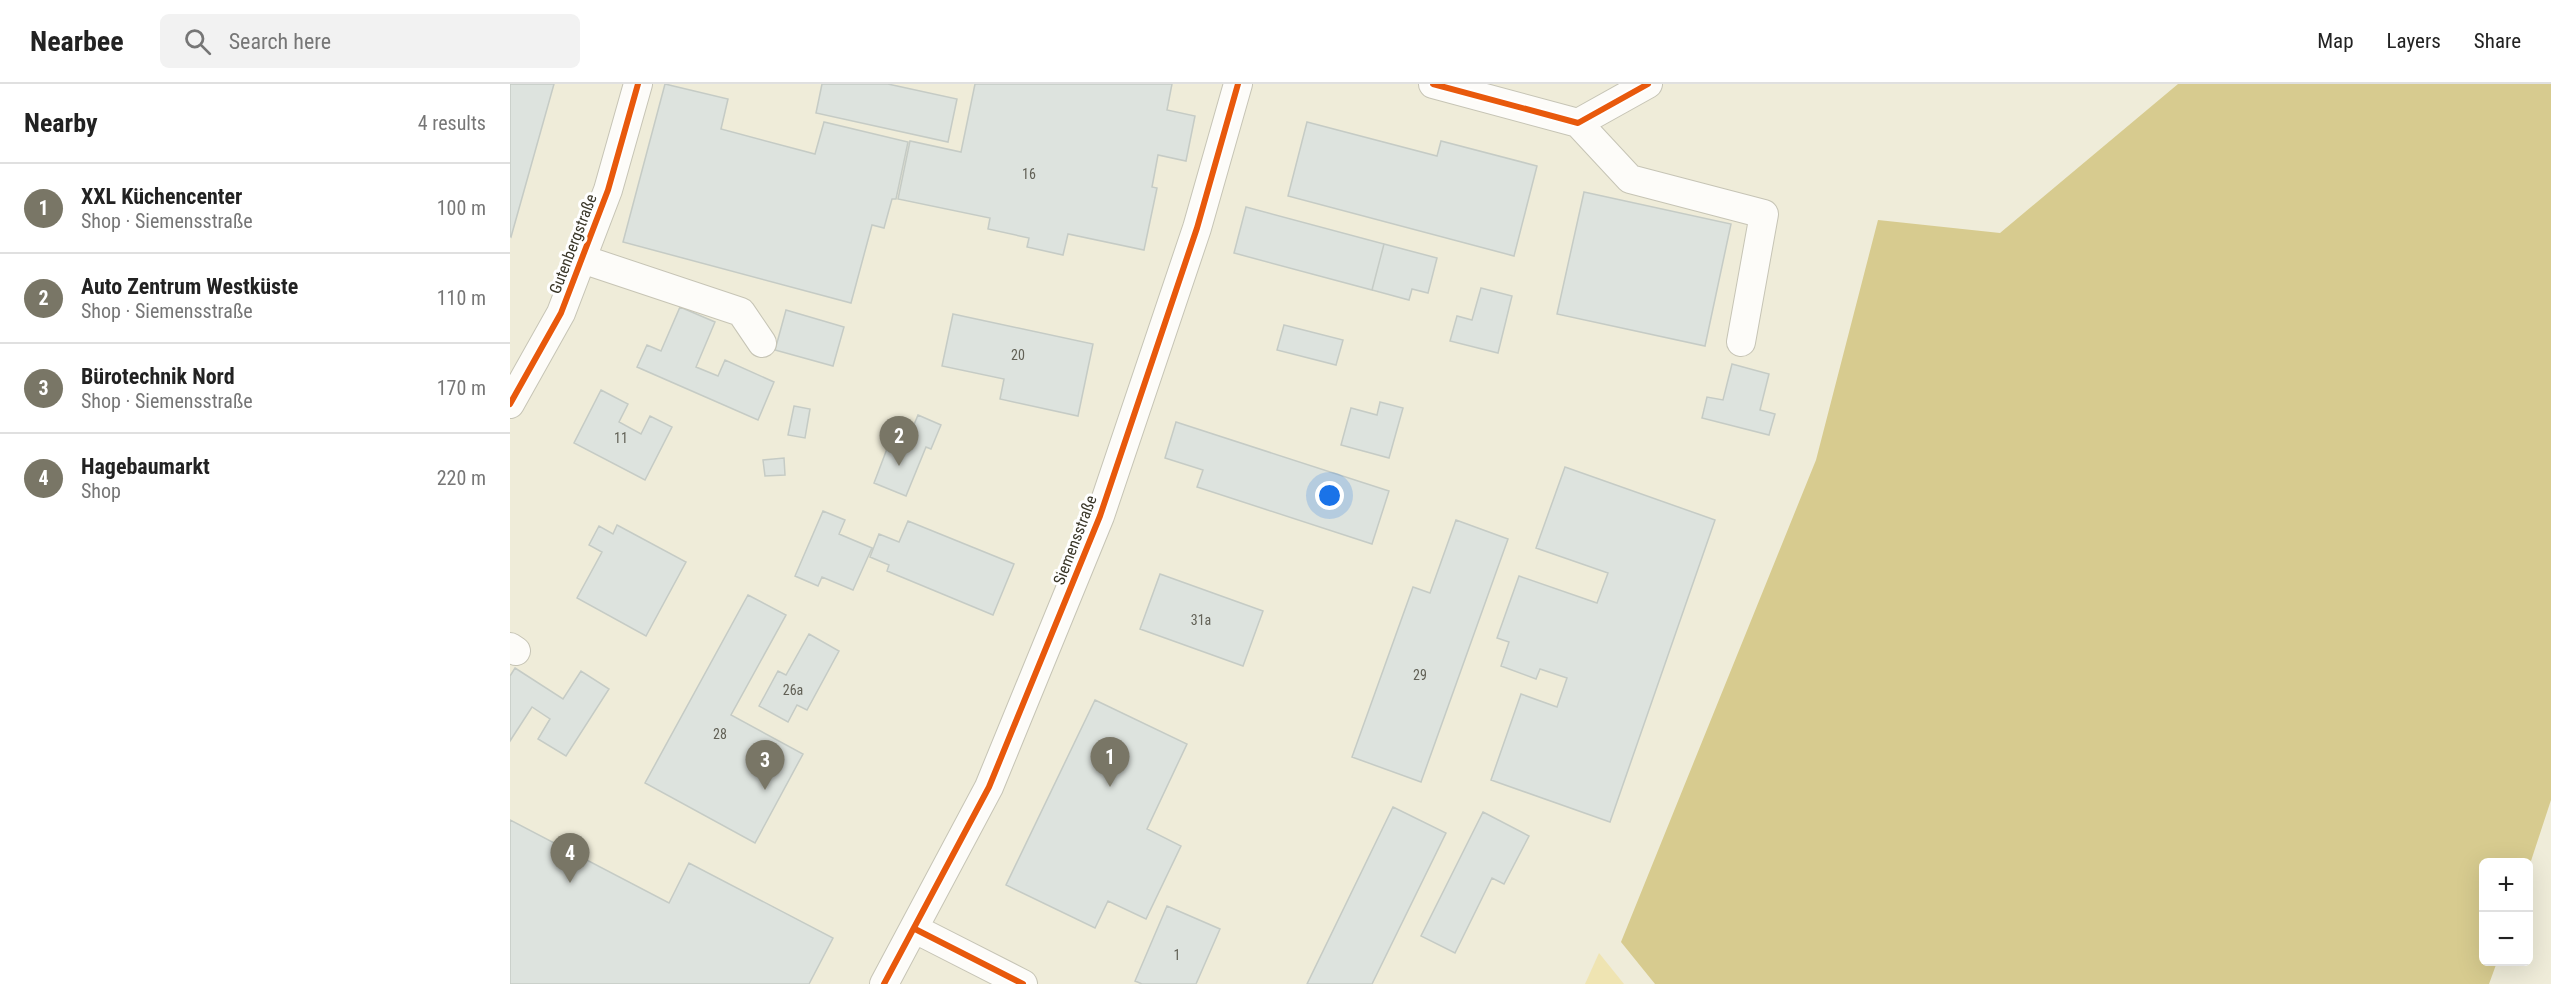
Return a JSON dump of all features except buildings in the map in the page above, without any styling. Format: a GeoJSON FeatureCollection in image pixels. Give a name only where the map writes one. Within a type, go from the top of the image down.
{"type":"FeatureCollection","features":[{"type":"Feature","properties":{"kind":"street","name":"Gutenbergstraße"},"geometry":{"type":"LineString","coordinates":[[510,404],[561,313],[609,190],[638,84]]}},
{"type":"Feature","properties":{"kind":"street","name":"Siemensstraße"},"geometry":{"type":"LineString","coordinates":[[884,984],[989,786],[1100,516],[1197,228],[1238,84]]}},
{"type":"Feature","properties":{"kind":"street"},"geometry":{"type":"LineString","coordinates":[[1433,84],[1578,123],[1630,179],[1764,214],[1741,342]]}},
{"type":"Feature","properties":{"kind":"street"},"geometry":{"type":"LineString","coordinates":[[1578,123],[1648,84]]}},
{"type":"Feature","properties":{"kind":"street"},"geometry":{"type":"LineString","coordinates":[[582,259],[741,312],[762,343]]}},
{"type":"Feature","properties":{"kind":"street"},"geometry":{"type":"LineString","coordinates":[[915,929],[1023,984]]}},
{"type":"Feature","properties":{"kind":"shaded area"},"geometry":{"type":"Polygon","coordinates":[[[2178,84],[2551,84],[2551,800],[2532,858],[2479,858],[2479,966],[2496,966],[2489,984],[1655,984],[1621,942],[1816,460],[1878,220],[2000,233],[2178,84]]]}},
{"type":"Feature","properties":{"kind":"shaded area"},"geometry":{"type":"Polygon","coordinates":[[[1599,953],[1624,984],[1585,984],[1599,953]]]}},
{"type":"Feature","properties":{"kind":"cycle path"},"geometry":{"type":"LineString","coordinates":[[510,404],[561,313],[608,190],[638,84]]}},
{"type":"Feature","properties":{"kind":"cycle path"},"geometry":{"type":"LineString","coordinates":[[884,984],[989,787],[1100,516],[1197,228],[1238,84]]}},
{"type":"Feature","properties":{"kind":"cycle path"},"geometry":{"type":"LineString","coordinates":[[1433,84],[1578,123],[1648,84]]}},
{"type":"Feature","properties":{"kind":"cycle path"},"geometry":{"type":"LineString","coordinates":[[915,929],[1023,984]]}},
{"type":"Feature","properties":{"kind":"place","name":"Auto Zentrum Westküste"},"geometry":{"type":"Point","coordinates":[899,466]}},
{"type":"Feature","properties":{"kind":"place","name":"XXL Küchencenter"},"geometry":{"type":"Point","coordinates":[1110,787]}},
{"type":"Feature","properties":{"kind":"place","name":"Bürotechnik Nord"},"geometry":{"type":"Point","coordinates":[765,790]}},
{"type":"Feature","properties":{"kind":"place","name":"Hagebaumarkt"},"geometry":{"type":"Point","coordinates":[570,883]}}]}
